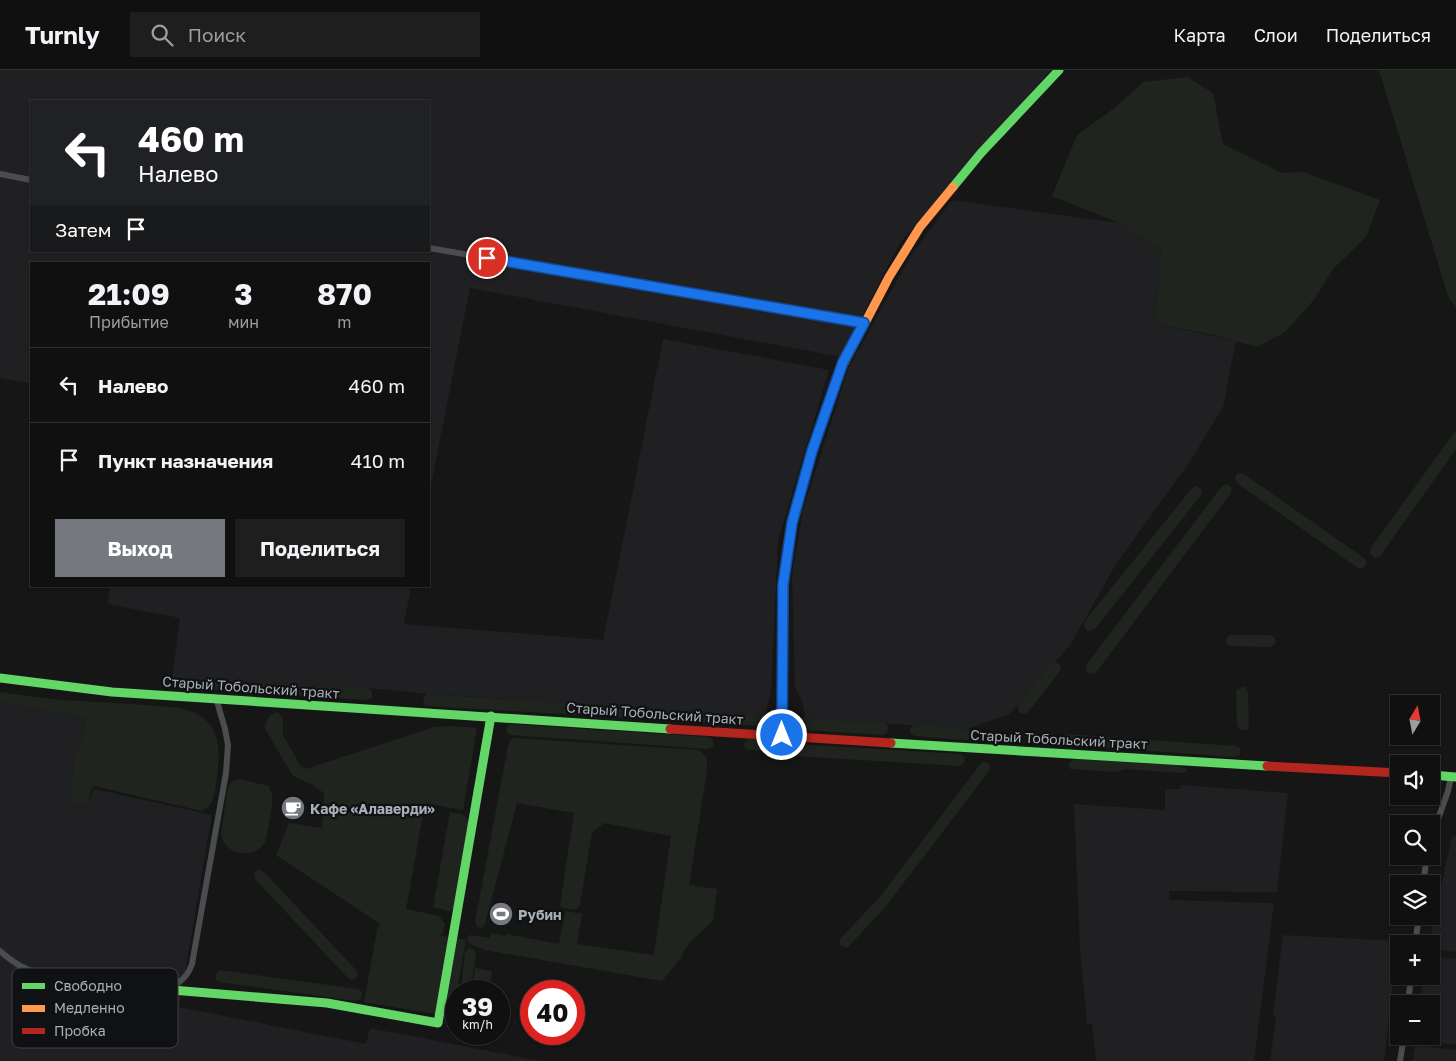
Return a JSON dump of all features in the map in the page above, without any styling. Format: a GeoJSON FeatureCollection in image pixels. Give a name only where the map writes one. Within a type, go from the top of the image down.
{"type":"FeatureCollection","features":[{"type":"Feature","properties":{"kind":"street"},"geometry":{"type":"LineString","coordinates":[[782,735],[783,585],[792,523],[812,451],[843,362],[889,277],[920,227],[981,153],[1059,70]]}},
{"type":"Feature","properties":{"kind":"street"},"geometry":{"type":"LineString","coordinates":[[0,174],[30,180]]}},
{"type":"Feature","properties":{"kind":"street"},"geometry":{"type":"LineString","coordinates":[[430,248],[864,323]]}},
{"type":"Feature","properties":{"kind":"street","name":"Старый Тобольский тракт"},"geometry":{"type":"LineString","coordinates":[[0,678],[112,692],[1008,751],[1390,772]]}},
{"type":"Feature","properties":{"kind":"street"},"geometry":{"type":"LineString","coordinates":[[178,983],[185,978],[192,964],[228,758],[227,736],[216,698]]}},
{"type":"Feature","properties":{"kind":"street"},"geometry":{"type":"LineString","coordinates":[[178,990],[327,1003],[438,1023],[491,716]]}},
{"type":"Feature","properties":{"kind":"street"},"geometry":{"type":"LineString","coordinates":[[1440,776],[1454,777],[1440,815]]}},
{"type":"Feature","properties":{"kind":"street"},"geometry":{"type":"LineString","coordinates":[[0,952],[14,963],[25,968]]}},
{"type":"Feature","properties":{"kind":"street"},"geometry":{"type":"LineString","coordinates":[[1400,1061],[1403,1045]]}},
{"type":"Feature","properties":{"kind":"shaded area"},"geometry":{"type":"Polygon","coordinates":[[[0,70],[1051,70],[900,243],[841,357],[470,288],[430,490],[430,262],[30,262],[30,384],[0,378],[0,70]]]}},
{"type":"Feature","properties":{"kind":"shaded area"},"geometry":{"type":"Polygon","coordinates":[[[1379,70],[1456,70],[1456,308],[1448,296],[1379,70]]]}},
{"type":"Feature","properties":{"kind":"shaded area"},"geometry":{"type":"Polygon","coordinates":[[[1187,77],[1213,93],[1223,144],[1282,173],[1303,172],[1380,200],[1366,237],[1333,269],[1313,301],[1285,332],[1257,347],[1210,334],[1155,323],[1161,250],[1119,223],[1052,196],[1077,135],[1113,109],[1144,82],[1187,77]]]}},
{"type":"Feature","properties":{"kind":"shaded area"},"geometry":{"type":"Polygon","coordinates":[[[952,200],[1119,223],[1161,250],[1155,323],[1236,341],[1223,407],[1191,460],[1116,564],[1071,644],[1009,714],[968,729],[805,718],[802,700],[795,688],[792,575],[803,509],[849,367],[911,255],[952,200]]]}},
{"type":"Feature","properties":{"kind":"shaded area"},"geometry":{"type":"Polygon","coordinates":[[[663,339],[829,370],[778,541],[771,690],[766,715],[429,694],[368,688],[172,679],[180,618],[108,604],[110,587],[411,587],[404,624],[603,640],[663,339]]]}},
{"type":"Feature","properties":{"kind":"shaded area"},"geometry":{"type":"Polygon","coordinates":[[[1456,430],[1456,449],[1380,556],[1375,558],[1370,554],[1370,549],[1456,430]]]}},
{"type":"Feature","properties":{"kind":"shaded area"},"geometry":{"type":"Polygon","coordinates":[[[1238,473],[1244,474],[1364,558],[1367,563],[1363,568],[1358,568],[1238,484],[1235,478],[1238,473]]]}},
{"type":"Feature","properties":{"kind":"shaded area"},"geometry":{"type":"Polygon","coordinates":[[[1227,484],[1232,488],[1231,493],[1097,671],[1094,674],[1088,673],[1086,671],[1087,664],[1222,486],[1227,484]]]}},
{"type":"Feature","properties":{"kind":"shaded area"},"geometry":{"type":"Polygon","coordinates":[[[1197,486],[1202,490],[1201,495],[1095,629],[1086,630],[1085,621],[1192,488],[1197,486]]]}},
{"type":"Feature","properties":{"kind":"shaded area"},"geometry":{"type":"Polygon","coordinates":[[[1229,635],[1270,635],[1275,638],[1275,644],[1270,647],[1232,646],[1228,645],[1226,640],[1229,635]]]}},
{"type":"Feature","properties":{"kind":"shaded area"},"geometry":{"type":"Polygon","coordinates":[[[1056,662],[1061,666],[1060,671],[1028,712],[1026,714],[1020,713],[1018,710],[1019,704],[1053,663],[1056,662]]]}},
{"type":"Feature","properties":{"kind":"shaded area"},"geometry":{"type":"Polygon","coordinates":[[[172,679],[368,688],[372,691],[372,698],[367,700],[186,688],[174,685],[172,679]]]}},
{"type":"Feature","properties":{"kind":"shaded area"},"geometry":{"type":"Polygon","coordinates":[[[1242,687],[1245,687],[1248,693],[1249,725],[1247,730],[1240,730],[1237,725],[1236,693],[1242,687]]]}},
{"type":"Feature","properties":{"kind":"shaded area"},"geometry":{"type":"Polygon","coordinates":[[[0,692],[61,700],[172,707],[197,714],[210,725],[217,740],[219,757],[215,791],[210,805],[202,811],[94,786],[88,802],[81,805],[77,804],[70,799],[75,751],[82,743],[85,718],[0,702],[0,692]]]}},
{"type":"Feature","properties":{"kind":"shaded area"},"geometry":{"type":"Polygon","coordinates":[[[426,694],[766,715],[769,720],[768,724],[763,726],[428,706],[425,705],[423,700],[426,694]]]}},
{"type":"Feature","properties":{"kind":"shaded area"},"geometry":{"type":"Polygon","coordinates":[[[0,702],[85,718],[82,743],[75,751],[70,799],[88,802],[94,789],[212,815],[179,1007],[366,1044],[370,1028],[445,1042],[445,1045],[458,1045],[541,1061],[0,1061],[0,702]]]}},
{"type":"Feature","properties":{"kind":"shaded area"},"geometry":{"type":"Polygon","coordinates":[[[278,712],[283,718],[283,735],[300,765],[306,769],[434,727],[477,728],[463,810],[425,803],[406,909],[439,916],[445,924],[443,933],[439,935],[387,926],[466,940],[459,980],[445,980],[445,1016],[364,1002],[378,925],[382,925],[276,855],[289,823],[322,828],[324,793],[311,784],[293,776],[264,727],[270,715],[278,712]]]}},
{"type":"Feature","properties":{"kind":"shaded area"},"geometry":{"type":"Polygon","coordinates":[[[802,718],[884,723],[888,726],[887,733],[882,735],[803,730],[800,729],[798,723],[802,718]]]}},
{"type":"Feature","properties":{"kind":"shaded area"},"geometry":{"type":"Polygon","coordinates":[[[509,724],[709,737],[713,740],[713,747],[708,749],[511,735],[508,734],[506,729],[509,724]]]}},
{"type":"Feature","properties":{"kind":"shaded area"},"geometry":{"type":"Polygon","coordinates":[[[916,724],[968,729],[972,732],[971,738],[966,740],[915,736],[910,733],[911,727],[916,724]]]}},
{"type":"Feature","properties":{"kind":"shaded area"},"geometry":{"type":"Polygon","coordinates":[[[1065,734],[1236,746],[1240,748],[1240,755],[1235,757],[1067,745],[1063,744],[1061,739],[1065,734]]]}},
{"type":"Feature","properties":{"kind":"shaded area"},"geometry":{"type":"Polygon","coordinates":[[[513,738],[699,750],[707,758],[707,771],[689,885],[717,889],[713,921],[691,941],[681,958],[662,981],[485,950],[468,943],[467,938],[470,935],[489,938],[492,933],[559,944],[565,911],[582,914],[577,944],[654,955],[671,836],[604,823],[592,833],[580,905],[577,909],[568,909],[560,905],[574,813],[517,803],[485,924],[482,928],[477,927],[475,922],[508,746],[513,738]]]}},
{"type":"Feature","properties":{"kind":"shaded area"},"geometry":{"type":"Polygon","coordinates":[[[748,739],[766,741],[769,747],[768,750],[763,752],[746,749],[744,744],[748,739]]]}},
{"type":"Feature","properties":{"kind":"shaded area"},"geometry":{"type":"Polygon","coordinates":[[[794,744],[960,754],[965,757],[964,763],[960,766],[794,756],[790,755],[788,750],[794,744]]]}},
{"type":"Feature","properties":{"kind":"shaded area"},"geometry":{"type":"Polygon","coordinates":[[[1076,759],[1177,765],[1186,769],[1186,772],[1125,769],[1116,772],[1070,769],[1069,762],[1076,759]]]}},
{"type":"Feature","properties":{"kind":"shaded area"},"geometry":{"type":"Polygon","coordinates":[[[982,762],[988,763],[990,766],[989,771],[886,906],[849,946],[846,948],[840,945],[840,939],[879,898],[982,762]]]}},
{"type":"Feature","properties":{"kind":"shaded area"},"geometry":{"type":"Polygon","coordinates":[[[239,779],[269,786],[272,798],[265,842],[260,848],[247,853],[240,853],[228,847],[223,841],[221,834],[228,787],[232,781],[239,779]]]}},
{"type":"Feature","properties":{"kind":"shaded area"},"geometry":{"type":"Polygon","coordinates":[[[1181,785],[1288,793],[1277,892],[1169,891],[1169,900],[1274,903],[1254,1061],[1096,1061],[1092,1024],[1087,1023],[1080,949],[1074,804],[1165,810],[1165,789],[1180,789],[1181,785]]]}},
{"type":"Feature","properties":{"kind":"shaded area"},"geometry":{"type":"Polygon","coordinates":[[[450,812],[466,817],[469,823],[454,908],[450,911],[433,907],[450,812]]]}},
{"type":"Feature","properties":{"kind":"shaded area"},"geometry":{"type":"Polygon","coordinates":[[[1452,836],[1456,837],[1456,952],[1440,950],[1440,935],[1431,935],[1433,925],[1440,925],[1440,892],[1452,836]]]}},
{"type":"Feature","properties":{"kind":"shaded area"},"geometry":{"type":"Polygon","coordinates":[[[258,869],[264,872],[357,971],[358,976],[352,980],[348,978],[255,879],[254,873],[258,869]]]}},
{"type":"Feature","properties":{"kind":"shaded area"},"geometry":{"type":"Polygon","coordinates":[[[1283,935],[1390,941],[1390,985],[1393,985],[1392,995],[1390,995],[1384,1061],[1270,1061],[1276,1019],[1273,1015],[1283,935]]]}},
{"type":"Feature","properties":{"kind":"shaded area"},"geometry":{"type":"Polygon","coordinates":[[[468,948],[475,950],[476,954],[472,980],[462,980],[465,952],[468,948]]]}},
{"type":"Feature","properties":{"kind":"shaded area"},"geometry":{"type":"Polygon","coordinates":[[[1440,957],[1456,959],[1456,1045],[1440,1043],[1440,995],[1421,995],[1422,985],[1440,985],[1440,957]]]}},
{"type":"Feature","properties":{"kind":"shaded area"},"geometry":{"type":"Polygon","coordinates":[[[475,968],[492,971],[491,980],[473,980],[475,968]]]}},
{"type":"Feature","properties":{"kind":"shaded area"},"geometry":{"type":"Polygon","coordinates":[[[219,970],[358,989],[362,993],[361,999],[356,1001],[219,982],[216,980],[215,975],[219,970]]]}},
{"type":"Feature","properties":{"kind":"shaded area"},"geometry":{"type":"Polygon","coordinates":[[[1415,1045],[1456,1050],[1456,1061],[1413,1061],[1415,1045]]]}},
{"type":"Feature","properties":{"kind":"traffic: fast"},"geometry":{"type":"LineString","coordinates":[[953,187],[981,153],[1059,70]]}},
{"type":"Feature","properties":{"kind":"traffic: fast"},"geometry":{"type":"LineString","coordinates":[[782,735],[783,585],[792,523],[812,451],[841,369]]}},
{"type":"Feature","properties":{"kind":"traffic: fast"},"geometry":{"type":"LineString","coordinates":[[0,678],[112,692],[670,729]]}},
{"type":"Feature","properties":{"kind":"traffic: fast"},"geometry":{"type":"LineString","coordinates":[[178,991],[327,1003],[438,1023],[491,716]]}},
{"type":"Feature","properties":{"kind":"traffic: fast"},"geometry":{"type":"LineString","coordinates":[[891,743],[1267,766]]}},
{"type":"Feature","properties":{"kind":"traffic: fast"},"geometry":{"type":"LineString","coordinates":[[1440,776],[1456,777]]}},
{"type":"Feature","properties":{"kind":"traffic: slow"},"geometry":{"type":"LineString","coordinates":[[841,369],[889,277],[920,227],[953,187]]}},
{"type":"Feature","properties":{"kind":"traffic: jam"},"geometry":{"type":"LineString","coordinates":[[670,729],[891,743]]}},
{"type":"Feature","properties":{"kind":"traffic: jam"},"geometry":{"type":"LineString","coordinates":[[1267,766],[1390,773]]}},
{"type":"Feature","properties":{"kind":"place","name":"Кафе «Алаверди»"},"geometry":{"type":"Point","coordinates":[293,808]}},
{"type":"Feature","properties":{"kind":"place","name":"Рубин"},"geometry":{"type":"Point","coordinates":[501,914]}},
{"type":"Feature","properties":{"kind":"route"},"geometry":{"type":"LineString","coordinates":[[487,258],[864,323],[843,362],[812,451],[792,523],[783,585],[782,735]]}}]}
